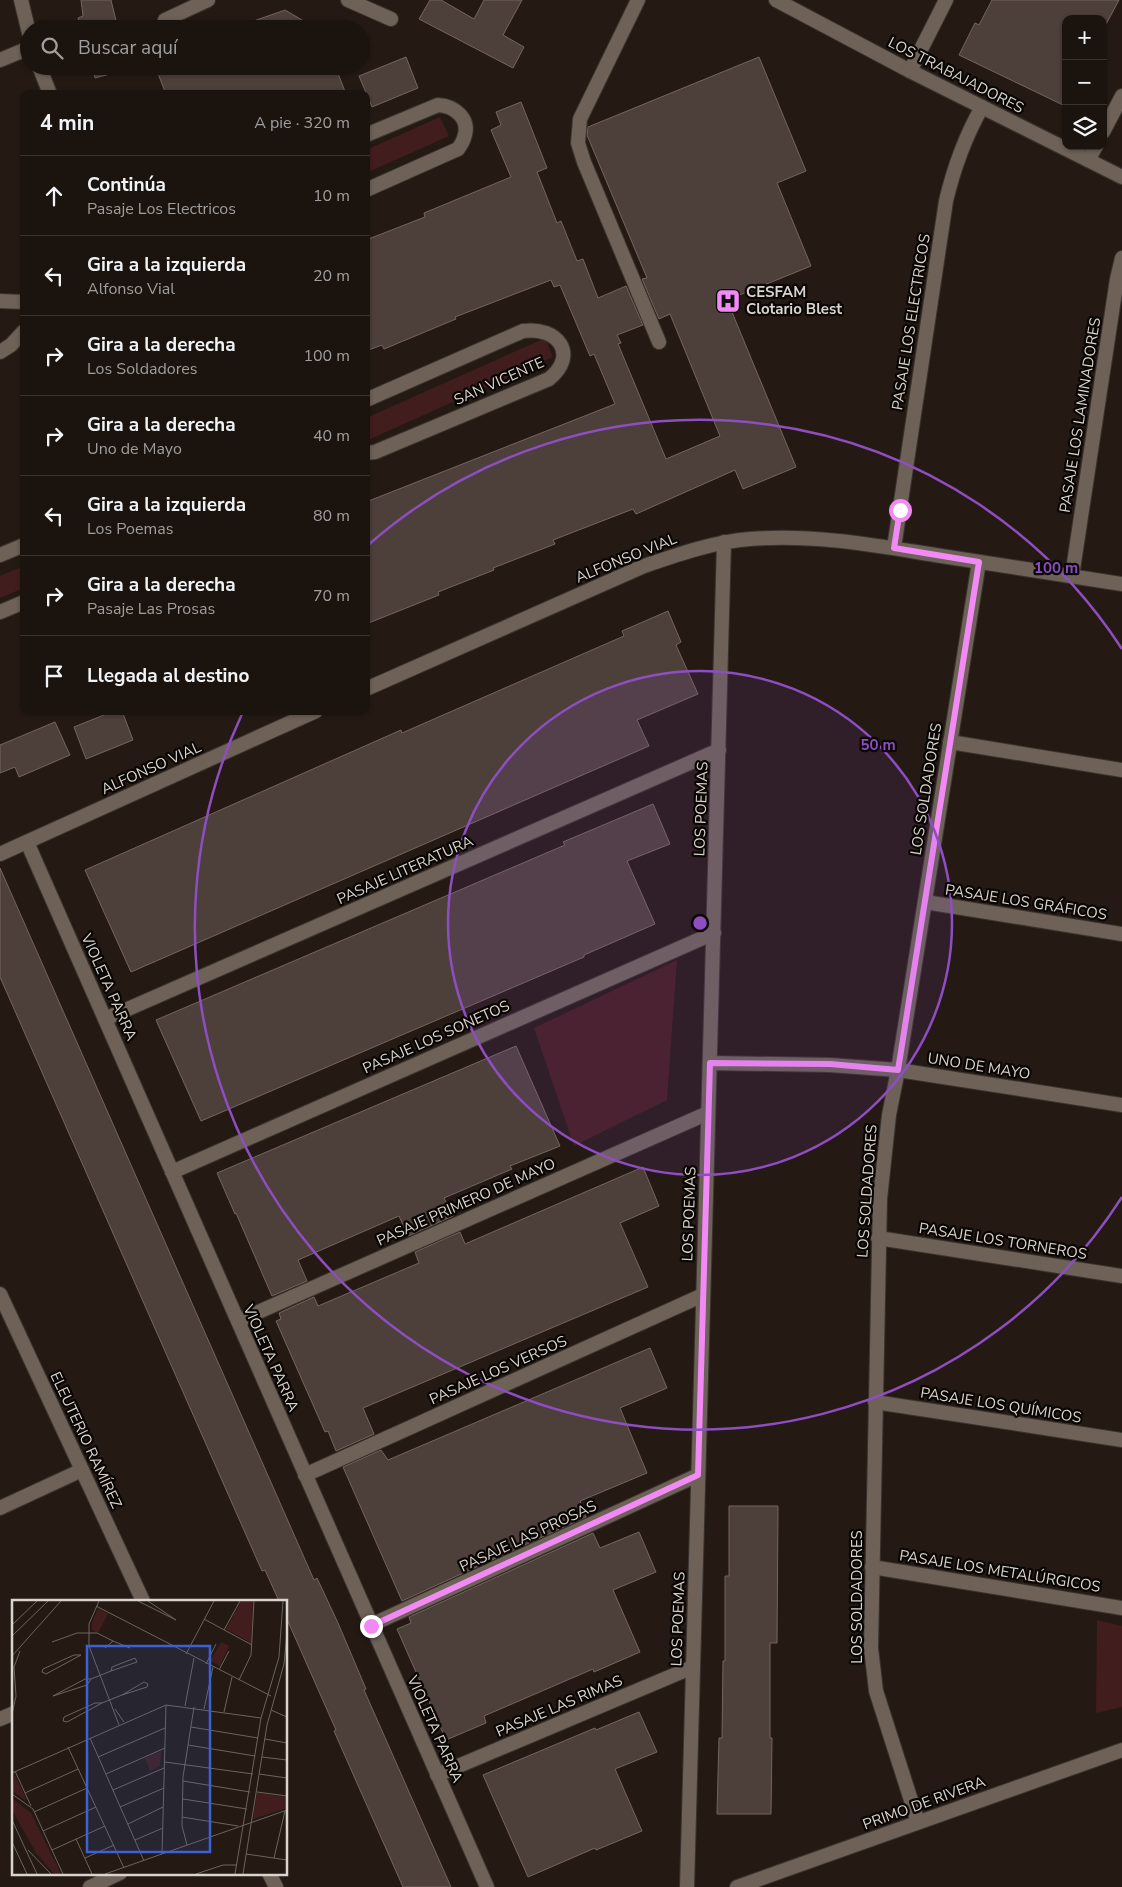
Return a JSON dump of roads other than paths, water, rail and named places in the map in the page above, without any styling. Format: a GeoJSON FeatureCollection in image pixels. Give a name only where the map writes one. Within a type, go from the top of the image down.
{"type":"FeatureCollection","features":[{"type":"Feature","properties":{"kind":"street"},"geometry":{"type":"LineString","coordinates":[[21,0],[26,20]]}},
{"type":"Feature","properties":{"kind":"street"},"geometry":{"type":"LineString","coordinates":[[165,20],[208,0]]}},
{"type":"Feature","properties":{"kind":"street"},"geometry":{"type":"LineString","coordinates":[[348,0],[391,19]]}},
{"type":"Feature","properties":{"kind":"street"},"geometry":{"type":"LineString","coordinates":[[638,0],[580,119],[578,143],[584,162],[659,342]]}},
{"type":"Feature","properties":{"kind":"street","name":"LOS TRABAJADORES"},"geometry":{"type":"LineString","coordinates":[[776,0],[910,71],[1122,177]]}},
{"type":"Feature","properties":{"kind":"street"},"geometry":{"type":"LineString","coordinates":[[910,71],[946,0]]}},
{"type":"Feature","properties":{"kind":"street"},"geometry":{"type":"LineString","coordinates":[[0,60],[20,52]]}},
{"type":"Feature","properties":{"kind":"street"},"geometry":{"type":"LineString","coordinates":[[43,75],[48,90]]}},
{"type":"Feature","properties":{"kind":"street"},"geometry":{"type":"LineString","coordinates":[[1107,124],[1122,96]]}},
{"type":"Feature","properties":{"kind":"street"},"geometry":{"type":"LineString","coordinates":[[370,134],[438,105],[456,110],[464,122],[465,137],[458,149],[370,188]]}},
{"type":"Feature","properties":{"kind":"street","name":"PASAJE LOS ELECTRICOS"},"geometry":{"type":"LineString","coordinates":[[894,548],[946,201],[952,174],[961,149],[982,107]]}},
{"type":"Feature","properties":{"kind":"street"},"geometry":{"type":"LineString","coordinates":[[1088,160],[1094,150]]}},
{"type":"Feature","properties":{"kind":"street","name":"PASAJE LOS LAMINADORES"},"geometry":{"type":"LineString","coordinates":[[1072,576],[1117,279],[1122,258]]}},
{"type":"Feature","properties":{"kind":"street"},"geometry":{"type":"LineString","coordinates":[[0,301],[20,302]]}},
{"type":"Feature","properties":{"kind":"street","name":"SAN VICENTE"},"geometry":{"type":"LineString","coordinates":[[370,398],[523,331],[535,329],[546,331],[562,345],[562,360],[556,374],[549,379],[370,452]]}},
{"type":"Feature","properties":{"kind":"street"},"geometry":{"type":"LineString","coordinates":[[0,352],[11,345],[20,335]]}},
{"type":"Feature","properties":{"kind":"street","name":"ALFONSO VIAL"},"geometry":{"type":"LineString","coordinates":[[370,687],[644,566],[687,551],[724,542],[750,539],[836,539],[1122,584]]}},
{"type":"Feature","properties":{"kind":"street","name":"LOS POEMAS"},"geometry":{"type":"LineString","coordinates":[[687,1887],[724,542]]}},
{"type":"Feature","properties":{"kind":"street"},"geometry":{"type":"LineString","coordinates":[[0,555],[20,547]]}},
{"type":"Feature","properties":{"kind":"street","name":"LOS SOLDADORES"},"geometry":{"type":"LineString","coordinates":[[918,1822],[876,1691],[871,1648],[878,1238],[883,1160],[889,1115],[898,1070],[979,562]]}},
{"type":"Feature","properties":{"kind":"street"},"geometry":{"type":"LineString","coordinates":[[0,612],[20,604]]}},
{"type":"Feature","properties":{"kind":"street","name":"ALFONSO VIAL"},"geometry":{"type":"LineString","coordinates":[[0,854],[291,716]]}},
{"type":"Feature","properties":{"kind":"street"},"geometry":{"type":"LineString","coordinates":[[950,742],[1122,770]]}},
{"type":"Feature","properties":{"kind":"street","name":"PASAJE LITERATURA"},"geometry":{"type":"LineString","coordinates":[[105,1019],[719,750]]}},
{"type":"Feature","properties":{"kind":"street","name":"VIOLETA PARRA"},"geometry":{"type":"LineString","coordinates":[[27,842],[487,1887]]}},
{"type":"Feature","properties":{"kind":"street","name":"PASAJE LOS GRÁFICOS"},"geometry":{"type":"LineString","coordinates":[[925,902],[1122,934]]}},
{"type":"Feature","properties":{"kind":"street","name":"PASAJE LOS SONETOS"},"geometry":{"type":"LineString","coordinates":[[172,1172],[714,933]]}},
{"type":"Feature","properties":{"kind":"street","name":"UNO DE MAYO"},"geometry":{"type":"LineString","coordinates":[[710,1063],[830,1064],[898,1070],[1122,1105]]}},
{"type":"Feature","properties":{"kind":"street","name":"PASAJE PRIMERO DE MAYO"},"geometry":{"type":"LineString","coordinates":[[238,1321],[708,1112]]}},
{"type":"Feature","properties":{"kind":"street","name":"PASAJE LOS TORNEROS"},"geometry":{"type":"LineString","coordinates":[[878,1238],[1122,1276]]}},
{"type":"Feature","properties":{"kind":"street","name":"PASAJE LOS VERSOS"},"geometry":{"type":"LineString","coordinates":[[305,1475],[703,1295]]}},
{"type":"Feature","properties":{"kind":"street","name":"ELEUTERIO RAMÍREZ"},"geometry":{"type":"LineString","coordinates":[[1,1297],[143,1600]]}},
{"type":"Feature","properties":{"kind":"street","name":"PASAJE LOS QUÍMICOS"},"geometry":{"type":"LineString","coordinates":[[875,1402],[1122,1440]]}},
{"type":"Feature","properties":{"kind":"street"},"geometry":{"type":"LineString","coordinates":[[0,1508],[82,1470]]}},
{"type":"Feature","properties":{"kind":"street","name":"PASAJE LAS PROSAS"},"geometry":{"type":"LineString","coordinates":[[371,1626],[698,1475]]}},
{"type":"Feature","properties":{"kind":"street","name":"PASAJE LOS METALÚRGICOS"},"geometry":{"type":"LineString","coordinates":[[872,1567],[1122,1608]]}},
{"type":"Feature","properties":{"kind":"street","name":"PASAJE LAS RIMAS"},"geometry":{"type":"LineString","coordinates":[[437,1775],[693,1667]]}},
{"type":"Feature","properties":{"kind":"street"},"geometry":{"type":"LineString","coordinates":[[0,1719],[12,1714]]}},
{"type":"Feature","properties":{"kind":"street","name":"PRIMO DE RIVERA"},"geometry":{"type":"LineString","coordinates":[[737,1887],[1122,1750]]}},
{"type":"Feature","properties":{"kind":"street"},"geometry":{"type":"LineString","coordinates":[[90,1887],[118,1874]]}},
{"type":"Feature","properties":{"kind":"street"},"geometry":{"type":"LineString","coordinates":[[270,1874],[276,1887]]}},
{"type":"Feature","properties":{"kind":"place","name":"CESFAM Clotario Blest"},"geometry":{"type":"Point","coordinates":[728,301]}}]}
